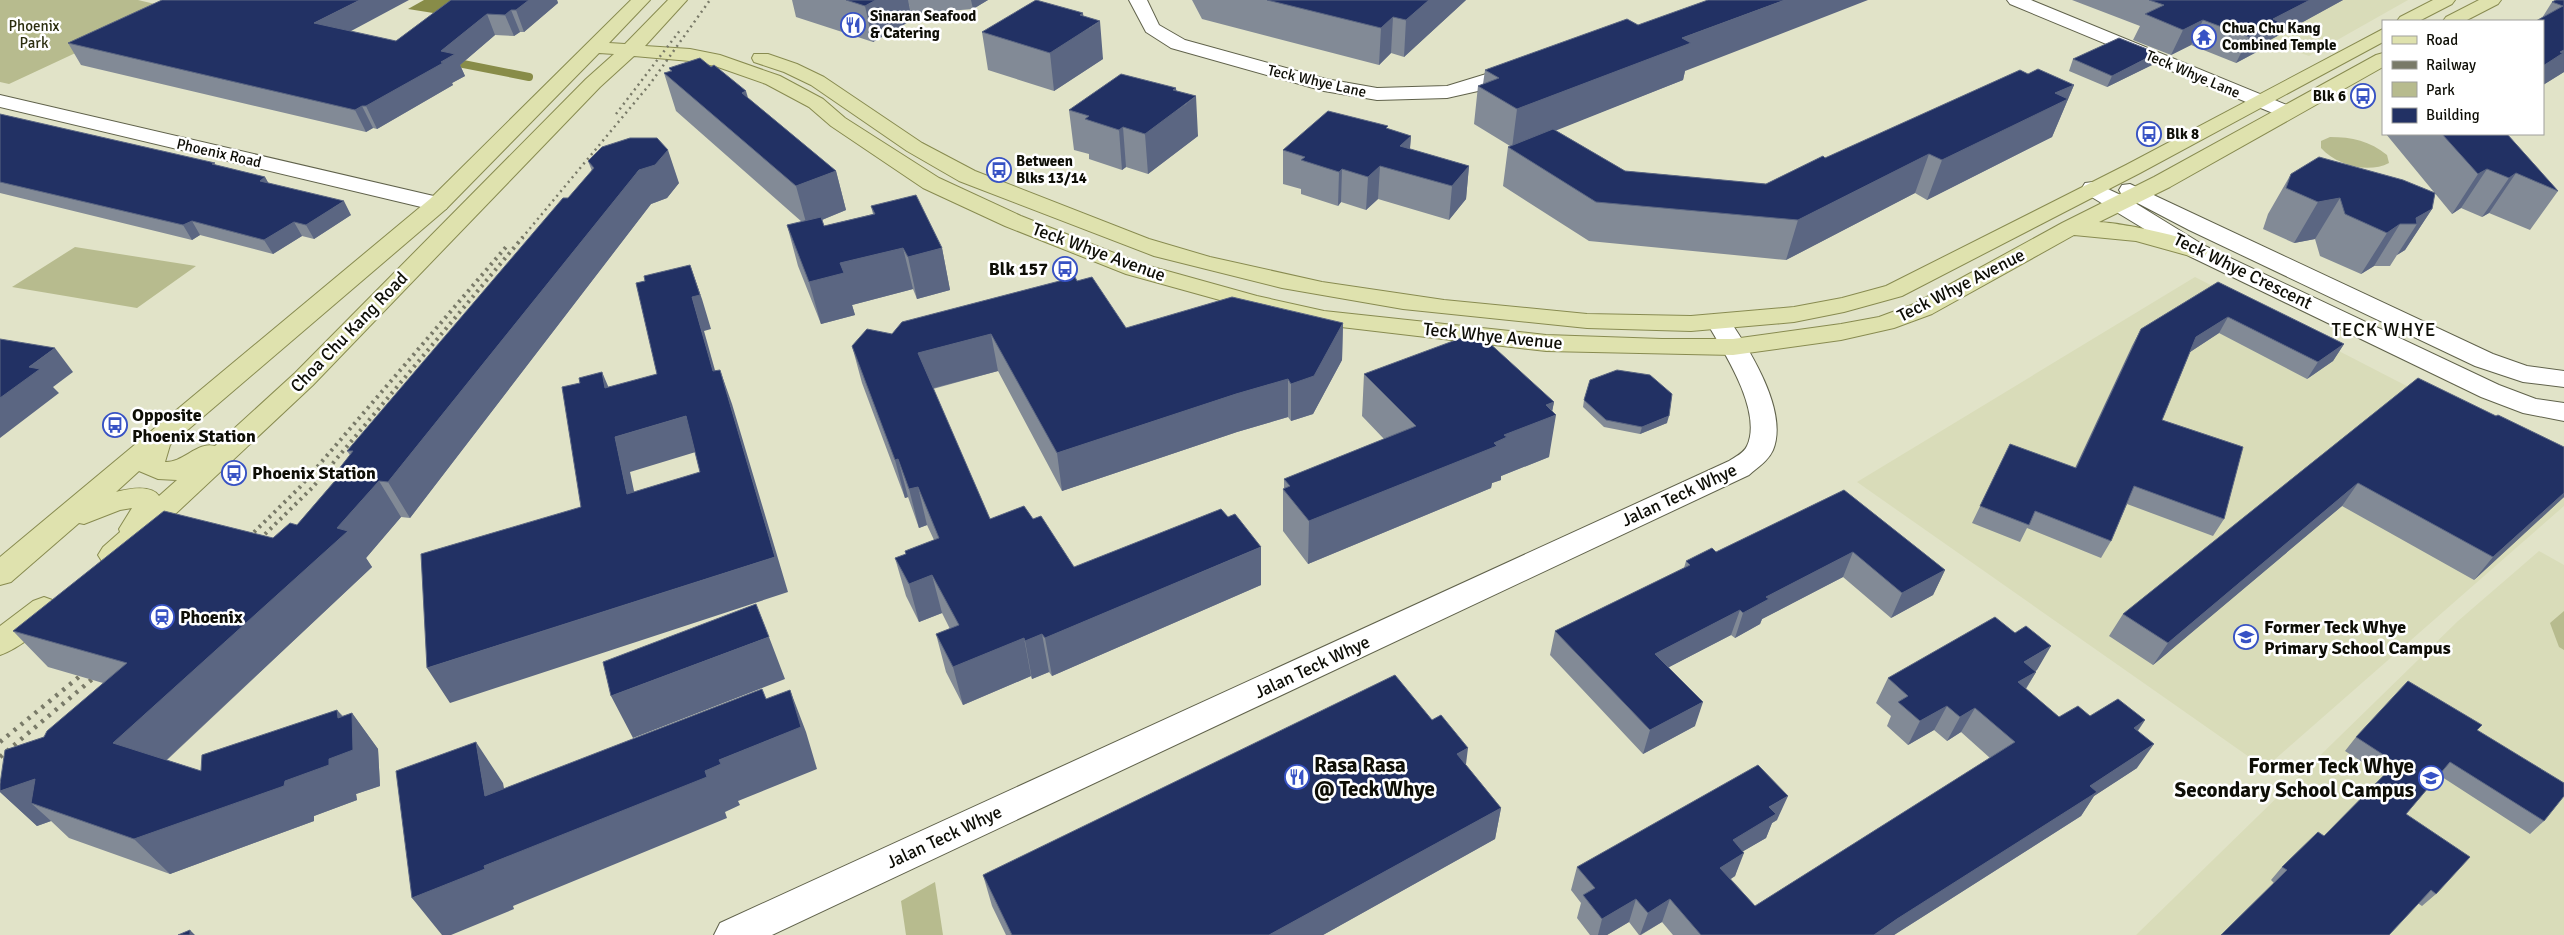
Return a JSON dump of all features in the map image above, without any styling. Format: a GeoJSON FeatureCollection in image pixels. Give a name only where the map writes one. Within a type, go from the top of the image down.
{"type":"FeatureCollection","features":[{"type":"Feature","properties":{"kind":"main road","name":"Choa Chu Kang Road"},"geometry":{"type":"LineString","coordinates":[[0,574],[438,204],[641,0]]}},
{"type":"Feature","properties":{"kind":"main road","name":"Choa Chu Kang Road"},"geometry":{"type":"LineString","coordinates":[[94,570],[118,551],[304,379],[593,83],[678,0]]}},
{"type":"Feature","properties":{"kind":"main road"},"geometry":{"type":"LineString","coordinates":[[2408,20],[2446,0]]}},
{"type":"Feature","properties":{"kind":"main road"},"geometry":{"type":"LineString","coordinates":[[2454,20],[2492,0]]}},
{"type":"Feature","properties":{"kind":"main road","name":"Teck Whye Avenue"},"geometry":{"type":"LineString","coordinates":[[600,41],[637,42],[661,37],[754,56],[808,74],[842,93],[940,163],[966,176],[1160,251],[1299,287],[1412,304],[1547,319],[1658,324],[1719,322],[1810,313],[1855,304],[1894,291],[2101,184],[2382,35]]}},
{"type":"Feature","properties":{"kind":"main road","name":"Teck Whye Avenue"},"geometry":{"type":"LineString","coordinates":[[637,42],[675,53],[720,61],[785,85],[816,104],[838,122],[931,183],[1013,221],[1153,274],[1253,302],[1324,318],[1546,343],[1662,347],[1733,347],[1885,323],[1924,309],[2382,60]]}},
{"type":"Feature","properties":{"kind":"main road"},"geometry":{"type":"LineString","coordinates":[[593,83],[624,68],[675,53]]}},
{"type":"Feature","properties":{"kind":"main road"},"geometry":{"type":"LineString","coordinates":[[2070,228],[2100,228],[2128,231],[2197,250]]}},
{"type":"Feature","properties":{"kind":"main road"},"geometry":{"type":"LineString","coordinates":[[157,443],[150,466],[161,472],[179,470],[196,463],[253,427]]}},
{"type":"Feature","properties":{"kind":"main road"},"geometry":{"type":"LineString","coordinates":[[46,536],[103,505],[133,497],[146,499],[150,505],[118,551]]}},
{"type":"Feature","properties":{"kind":"main road"},"geometry":{"type":"LineString","coordinates":[[0,644],[63,594]]}},
{"type":"Feature","properties":{"kind":"street","name":"Teck Whye Lane"},"geometry":{"type":"LineString","coordinates":[[1138,0],[1152,28],[1178,44],[1356,92],[1400,95],[1447,92],[1471,87],[1540,63]]}},
{"type":"Feature","properties":{"kind":"street","name":"Teck Whye Lane"},"geometry":{"type":"LineString","coordinates":[[2016,0],[2286,112]]}},
{"type":"Feature","properties":{"kind":"street","name":"Phoenix Road"},"geometry":{"type":"LineString","coordinates":[[0,101],[438,204]]}},
{"type":"Feature","properties":{"kind":"street","name":"Teck Whye Crescent"},"geometry":{"type":"LineString","coordinates":[[2101,184],[2196,225],[2511,372],[2544,379],[2564,379]]}},
{"type":"Feature","properties":{"kind":"street","name":"Teck Whye Crescent"},"geometry":{"type":"LineString","coordinates":[[2130,198],[2157,227],[2197,250],[2490,391],[2532,407],[2564,412]]}},
{"type":"Feature","properties":{"kind":"street","name":"Jalan Teck Whye"},"geometry":{"type":"LineString","coordinates":[[733,935],[1739,468],[1759,451],[1766,431],[1754,387],[1719,322]]}},
{"type":"Feature","properties":{"kind":"shaded area"},"geometry":{"type":"Polygon","coordinates":[[[424,0],[468,0],[446,15],[408,9],[424,0]]]}},
{"type":"Feature","properties":{"kind":"shaded area"},"geometry":{"type":"Polygon","coordinates":[[[2159,0],[2408,0],[2309,56],[2159,0]]]}},
{"type":"Feature","properties":{"kind":"shaded area","name":"Former Teck Whye Primary School Campus"},"geometry":{"type":"Polygon","coordinates":[[[2195,277],[2564,467],[2564,506],[2265,768],[1857,482],[2195,277]]]}},
{"type":"Feature","properties":{"kind":"shaded area","name":"Former Teck Whye Secondary School Campus"},"geometry":{"type":"Polygon","coordinates":[[[2539,551],[2564,565],[2564,935],[2136,935],[2458,621],[2539,551]]]}},
{"type":"Feature","properties":{"kind":"green space","name":"Phoenix Park"},"geometry":{"type":"Polygon","coordinates":[[[0,0],[138,0],[172,8],[9,84],[0,82],[0,0]]]}},
{"type":"Feature","properties":{"kind":"green space"},"geometry":{"type":"Polygon","coordinates":[[[2330,137],[2353,139],[2374,146],[2387,155],[2389,163],[2372,168],[2362,168],[2344,163],[2327,154],[2321,148],[2321,141],[2330,137]]]}},
{"type":"Feature","properties":{"kind":"green space"},"geometry":{"type":"Polygon","coordinates":[[[75,247],[196,266],[137,308],[12,287],[75,247]]]}},
{"type":"Feature","properties":{"kind":"green space"},"geometry":{"type":"Polygon","coordinates":[[[2564,611],[2564,650],[2559,647],[2550,623],[2564,611]]]}},
{"type":"Feature","properties":{"kind":"green space"},"geometry":{"type":"Polygon","coordinates":[[[935,882],[943,935],[906,935],[901,901],[935,882]]]}},
{"type":"Feature","properties":{"kind":"building"},"geometry":{"type":"Polygon","coordinates":[[[162,0],[360,0],[314,23],[396,41],[451,0],[529,0],[516,10],[511,10],[505,15],[487,14],[441,51],[455,54],[441,62],[443,63],[366,106],[355,110],[68,43],[162,0]]]}},
{"type":"Feature","properties":{"kind":"building"},"geometry":{"type":"Polygon","coordinates":[[[846,0],[876,0],[865,6],[846,0]]]}},
{"type":"Feature","properties":{"kind":"building"},"geometry":{"type":"Polygon","coordinates":[[[1036,0],[1083,13],[1080,15],[1100,21],[1050,53],[982,32],[1036,0]]]}},
{"type":"Feature","properties":{"kind":"building"},"geometry":{"type":"Polygon","coordinates":[[[1267,0],[1429,0],[1406,20],[1393,17],[1381,28],[1267,0]]]}},
{"type":"Feature","properties":{"kind":"building"},"geometry":{"type":"Polygon","coordinates":[[[1708,0],[1785,0],[1682,38],[1691,43],[1517,109],[1478,86],[1499,78],[1485,70],[1627,19],[1638,25],[1708,0]]]}},
{"type":"Feature","properties":{"kind":"building"},"geometry":{"type":"Polygon","coordinates":[[[2149,0],[2310,0],[2273,19],[2279,22],[2249,37],[2203,20],[2183,30],[2145,14],[2164,5],[2149,0]]]}},
{"type":"Feature","properties":{"kind":"building"},"geometry":{"type":"Polygon","coordinates":[[[2564,0],[2564,50],[2560,52],[2563,53],[2544,65],[2544,20],[2538,20],[2563,6],[2552,2],[2564,0]]]}},
{"type":"Feature","properties":{"kind":"building"},"geometry":{"type":"Polygon","coordinates":[[[2119,38],[2157,53],[2112,76],[2073,59],[2119,38]]]}},
{"type":"Feature","properties":{"kind":"building"},"geometry":{"type":"Polygon","coordinates":[[[700,58],[711,67],[714,65],[746,91],[742,93],[836,171],[796,186],[664,73],[672,71],[669,68],[700,58]]]}},
{"type":"Feature","properties":{"kind":"building"},"geometry":{"type":"Polygon","coordinates":[[[2038,69],[2074,85],[2055,93],[2068,99],[1942,160],[1929,154],[1798,220],[1596,202],[1508,147],[1553,129],[1625,171],[1766,184],[1823,156],[1825,158],[2020,70],[2028,74],[2038,69]]]}},
{"type":"Feature","properties":{"kind":"building"},"geometry":{"type":"Polygon","coordinates":[[[1121,74],[1176,88],[1173,90],[1196,96],[1145,134],[1123,127],[1119,130],[1085,119],[1089,116],[1069,110],[1121,74]]]}},
{"type":"Feature","properties":{"kind":"building"},"geometry":{"type":"Polygon","coordinates":[[[1328,111],[1388,126],[1386,128],[1411,136],[1400,146],[1469,166],[1452,186],[1380,166],[1368,177],[1342,169],[1339,172],[1301,160],[1305,157],[1283,150],[1328,111]]]}},
{"type":"Feature","properties":{"kind":"building"},"geometry":{"type":"Polygon","coordinates":[[[0,114],[215,163],[212,164],[265,177],[260,181],[344,201],[306,225],[294,222],[264,240],[192,221],[183,225],[0,182],[0,114]]]}},
{"type":"Feature","properties":{"kind":"building"},"geometry":{"type":"Polygon","coordinates":[[[2443,135],[2508,135],[2558,191],[2516,173],[2509,178],[2487,169],[2478,174],[2443,135]]]}},
{"type":"Feature","properties":{"kind":"building"},"geometry":{"type":"Polygon","coordinates":[[[630,138],[657,138],[668,150],[655,165],[639,170],[388,482],[379,481],[337,528],[348,531],[113,743],[201,771],[202,755],[337,710],[338,718],[352,713],[353,750],[329,759],[329,765],[285,781],[284,786],[134,839],[31,803],[35,779],[0,791],[5,750],[44,737],[47,731],[127,663],[13,631],[164,511],[273,538],[290,523],[297,525],[341,474],[335,474],[353,451],[347,451],[563,198],[568,198],[594,168],[588,161],[602,147],[630,138]]]}},
{"type":"Feature","properties":{"kind":"building"},"geometry":{"type":"Polygon","coordinates":[[[2319,157],[2403,180],[2435,193],[2432,209],[2416,218],[2417,224],[2400,224],[2387,233],[2345,214],[2340,198],[2318,202],[2286,188],[2291,174],[2319,157]]]}},
{"type":"Feature","properties":{"kind":"building"},"geometry":{"type":"Polygon","coordinates":[[[916,195],[942,248],[908,257],[903,248],[840,263],[844,273],[809,282],[787,225],[821,217],[824,226],[875,214],[871,206],[916,195]]]}},
{"type":"Feature","properties":{"kind":"building"},"geometry":{"type":"Polygon","coordinates":[[[690,265],[700,295],[692,297],[713,371],[720,370],[775,557],[427,668],[421,554],[581,507],[562,387],[580,383],[579,378],[602,372],[605,388],[657,374],[636,283],[645,281],[644,276],[690,265]],[[686,416],[615,437],[627,494],[700,472],[686,416]]]}},
{"type":"Feature","properties":{"kind":"building"},"geometry":{"type":"Polygon","coordinates":[[[1075,277],[1077,281],[1092,277],[1126,328],[1232,297],[1343,323],[1314,376],[1291,384],[1288,379],[1236,394],[1057,453],[991,334],[918,353],[990,519],[1024,506],[1033,519],[1041,516],[1074,567],[1221,509],[1228,517],[1235,514],[1261,547],[1045,638],[1042,634],[1025,641],[1024,638],[953,667],[936,634],[959,625],[932,575],[909,584],[895,558],[906,554],[905,551],[939,538],[918,487],[909,489],[898,459],[895,460],[852,346],[867,329],[892,334],[902,322],[1075,277]]]}},
{"type":"Feature","properties":{"kind":"building"},"geometry":{"type":"Polygon","coordinates":[[[2218,282],[2344,344],[2318,362],[2228,317],[2196,337],[2162,420],[2243,447],[2224,519],[2134,486],[2111,541],[2035,511],[2029,525],[1980,506],[2010,444],[2076,468],[2141,329],[2218,282]]]}},
{"type":"Feature","properties":{"kind":"building"},"geometry":{"type":"Polygon","coordinates":[[[1472,334],[1480,342],[1486,340],[1554,402],[1546,405],[1556,415],[1504,435],[1507,437],[1494,443],[1497,446],[1309,521],[1283,489],[1290,486],[1284,479],[1416,426],[1364,374],[1472,334]]]}},
{"type":"Feature","properties":{"kind":"building"},"geometry":{"type":"Polygon","coordinates":[[[0,339],[55,348],[29,367],[40,369],[0,398],[0,339]]]}},
{"type":"Feature","properties":{"kind":"building"},"geometry":{"type":"Polygon","coordinates":[[[1617,370],[1650,375],[1672,394],[1669,416],[1642,427],[1606,420],[1584,400],[1590,380],[1617,370]]]}},
{"type":"Feature","properties":{"kind":"building"},"geometry":{"type":"Polygon","coordinates":[[[2418,378],[2564,447],[2564,493],[2493,557],[2358,483],[2168,643],[2123,614],[2418,378]]]}},
{"type":"Feature","properties":{"kind":"building"},"geometry":{"type":"Polygon","coordinates":[[[1844,490],[1945,570],[1902,593],[1853,552],[1766,597],[1769,599],[1743,613],[1740,610],[1655,654],[1703,702],[1650,730],[1555,631],[1690,565],[1686,561],[1712,548],[1716,552],[1844,490]]]}},
{"type":"Feature","properties":{"kind":"building"},"geometry":{"type":"Polygon","coordinates":[[[756,604],[769,637],[611,696],[603,662],[756,604]]]}},
{"type":"Feature","properties":{"kind":"building"},"geometry":{"type":"Polygon","coordinates":[[[1995,617],[2015,633],[2026,626],[2051,646],[2024,662],[2036,672],[2018,682],[2059,717],[2078,706],[2090,716],[2118,699],[2145,720],[2134,728],[2154,744],[2090,786],[2097,792],[1874,935],[1701,935],[1670,899],[1648,913],[1636,899],[1602,919],[1583,895],[1595,888],[1577,867],[1758,765],[1788,796],[1769,807],[1776,814],[1733,840],[1744,853],[1720,868],[1755,906],[2015,742],[1975,708],[1960,717],[1947,706],[1920,721],[1898,702],[1908,696],[1888,678],[1995,617]]]}},
{"type":"Feature","properties":{"kind":"building"},"geometry":{"type":"Polygon","coordinates":[[[1395,675],[1432,720],[1441,715],[1468,748],[1457,754],[1501,808],[1269,935],[1012,935],[983,875],[1395,675]]]}},
{"type":"Feature","properties":{"kind":"building"},"geometry":{"type":"Polygon","coordinates":[[[2408,681],[2482,725],[2477,730],[2564,783],[2564,796],[2544,821],[2450,762],[2406,814],[2470,857],[2436,894],[2431,890],[2389,935],[2221,935],[2287,870],[2282,867],[2318,832],[2324,836],[2396,763],[2356,737],[2408,681]]]}},
{"type":"Feature","properties":{"kind":"building"},"geometry":{"type":"Polygon","coordinates":[[[762,689],[766,699],[790,690],[801,727],[719,760],[721,764],[705,771],[707,777],[484,866],[485,869],[412,898],[396,771],[476,742],[485,796],[762,689]]]}},
{"type":"Feature","properties":{"kind":"building"},"geometry":{"type":"Polygon","coordinates":[[[190,930],[190,935],[178,935],[190,930]]]}},
{"type":"Feature","properties":{"kind":"waterway"},"geometry":{"type":"LineString","coordinates":[[448,61],[529,77]]}},
{"type":"Feature","properties":{"kind":"railway"},"geometry":{"type":"LineString","coordinates":[[522,238],[650,84],[710,0]]}},
{"type":"Feature","properties":{"kind":"railway"},"geometry":{"type":"LineString","coordinates":[[616,114],[681,29]]}},
{"type":"Feature","properties":{"kind":"railway"},"geometry":{"type":"LineString","coordinates":[[255,544],[312,488],[523,237]]}},
{"type":"Feature","properties":{"kind":"railway"},"geometry":{"type":"LineString","coordinates":[[244,542],[300,487],[506,247]]}},
{"type":"Feature","properties":{"kind":"railway"},"geometry":{"type":"LineString","coordinates":[[253,545],[256,542]]}},
{"type":"Feature","properties":{"kind":"railway"},"geometry":{"type":"LineString","coordinates":[[0,742],[91,667]]}},
{"type":"Feature","properties":{"kind":"railway"},"geometry":{"type":"LineString","coordinates":[[0,757],[103,670]]}},
{"type":"Feature","properties":{"kind":"place","name":"Sinaran Seafood & Catering"},"geometry":{"type":"Point","coordinates":[853,25]}},
{"type":"Feature","properties":{"kind":"place","name":"Chua Chu Kang Combined Temple"},"geometry":{"type":"Point","coordinates":[2204,37]}},
{"type":"Feature","properties":{"kind":"place","name":"Blk 6"},"geometry":{"type":"Point","coordinates":[2363,96]}},
{"type":"Feature","properties":{"kind":"place","name":"Blk 8"},"geometry":{"type":"Point","coordinates":[2149,134]}},
{"type":"Feature","properties":{"kind":"place","name":"Between Blks 13/14"},"geometry":{"type":"Point","coordinates":[999,170]}},
{"type":"Feature","properties":{"kind":"place","name":"Blk 157"},"geometry":{"type":"Point","coordinates":[1065,269]}},
{"type":"Feature","properties":{"kind":"place","name":"Opposite Phoenix Station"},"geometry":{"type":"Point","coordinates":[115,425]}},
{"type":"Feature","properties":{"kind":"place","name":"Phoenix Station"},"geometry":{"type":"Point","coordinates":[234,473]}},
{"type":"Feature","properties":{"kind":"place","name":"Phoenix"},"geometry":{"type":"Point","coordinates":[162,617]}},
{"type":"Feature","properties":{"kind":"place","name":"Former Teck Whye Primary School Campus"},"geometry":{"type":"Point","coordinates":[2246,637]}},
{"type":"Feature","properties":{"kind":"place","name":"Rasa Rasa @ Teck Whye"},"geometry":{"type":"Point","coordinates":[1297,777]}},
{"type":"Feature","properties":{"kind":"place","name":"Former Teck Whye Secondary School Campus"},"geometry":{"type":"Point","coordinates":[2431,778]}},
{"type":"Feature","properties":{"kind":"district","name":"TECK WHYE"},"geometry":{"type":"Point","coordinates":[2384,330]}}]}
